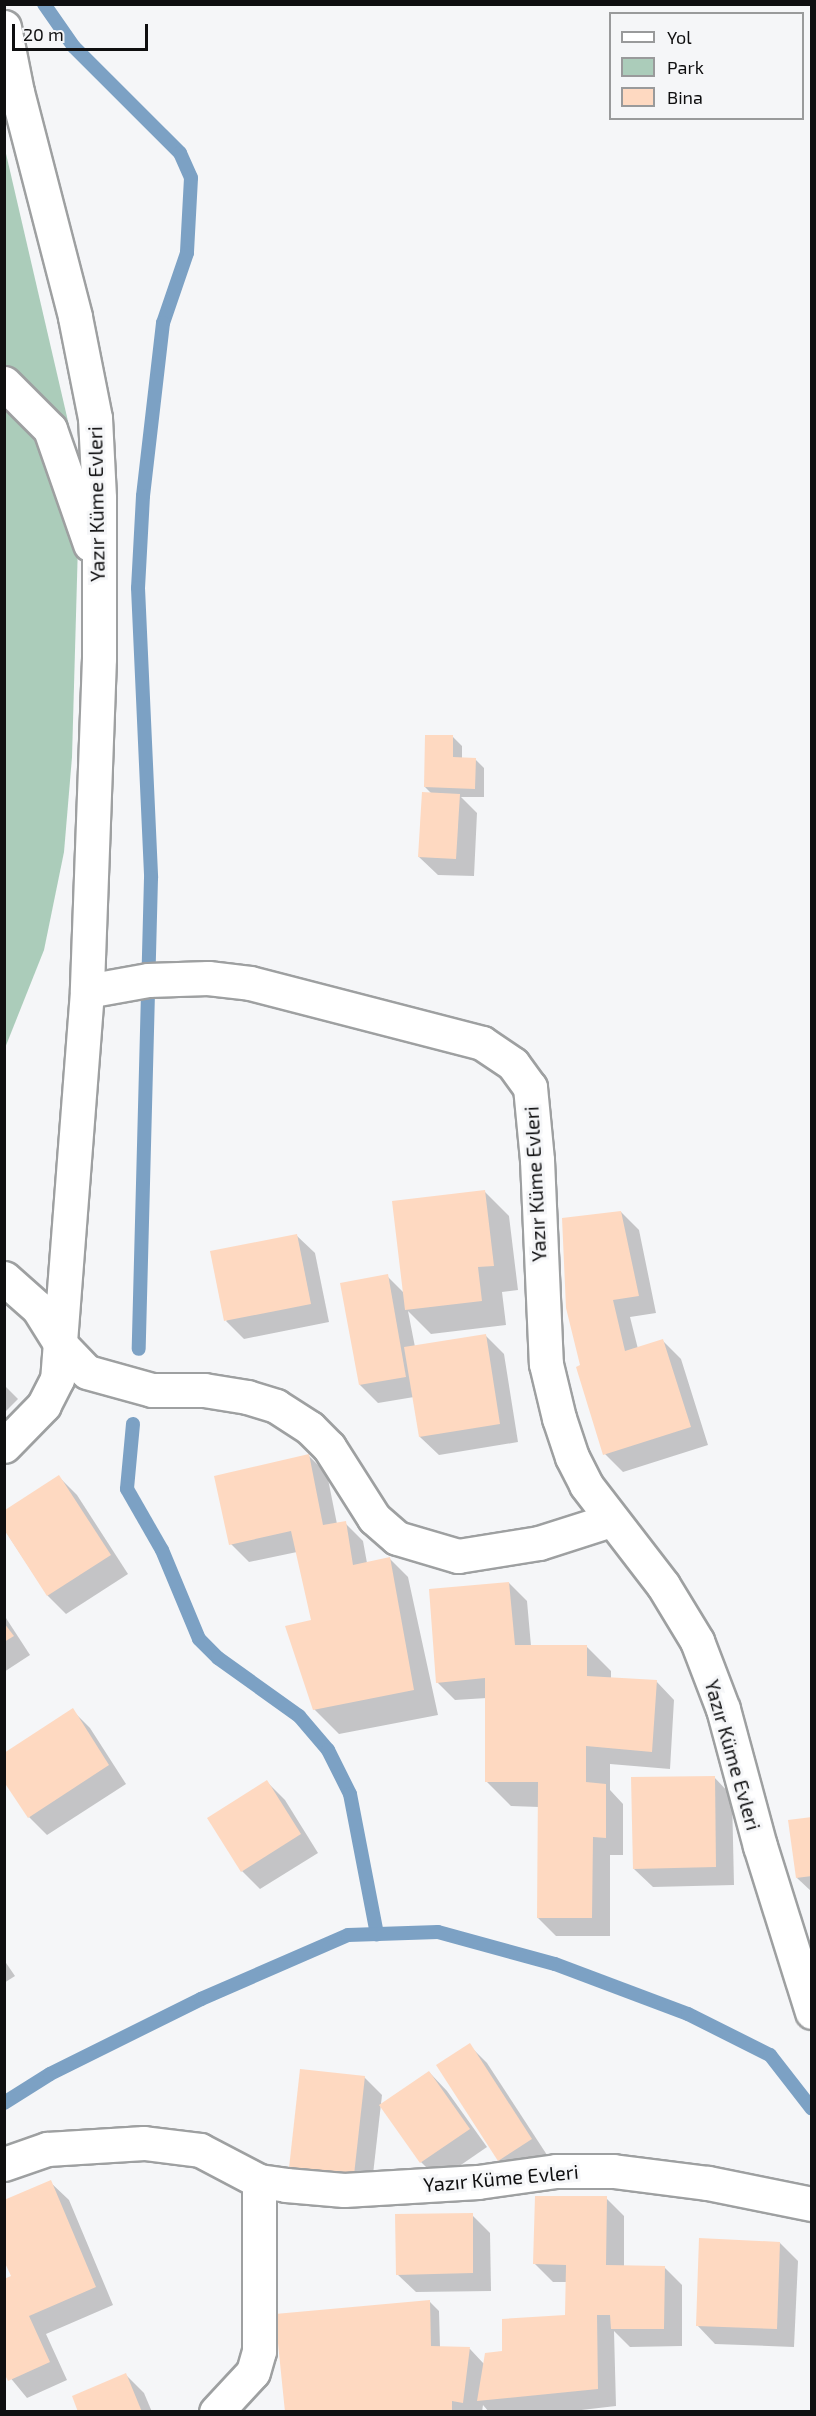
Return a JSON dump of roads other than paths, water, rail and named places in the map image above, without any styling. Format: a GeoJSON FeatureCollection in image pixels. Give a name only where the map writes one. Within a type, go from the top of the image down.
{"type":"FeatureCollection","features":[{"type":"Feature","properties":{"kind":"street","name":"Yazır Küme Evleri"},"geometry":{"type":"LineString","coordinates":[[4,27],[17,92],[75,317],[95,418],[99,498],[97,565],[99,658],[87,991],[61,1345],[57,1379],[44,1405],[4,1446]]}},
{"type":"Feature","properties":{"kind":"street"},"geometry":{"type":"LineString","coordinates":[[4,383],[50,429],[97,565]]}},
{"type":"Feature","properties":{"kind":"street","name":"Yazır Küme Evleri"},"geometry":{"type":"LineString","coordinates":[[87,991],[148,980],[208,978],[250,983],[482,1043],[513,1064],[530,1087],[537,1160],[546,1364],[572,1457],[611,1520],[663,1585],[697,1641],[726,1719],[760,1846],[812,2012]]}},
{"type":"Feature","properties":{"kind":"street"},"geometry":{"type":"LineString","coordinates":[[4,1278],[38,1308],[61,1345],[87,1372],[110,1381],[152,1390],[204,1390],[276,1406],[310,1428],[329,1447],[374,1518],[397,1538],[431,1550],[458,1556],[503,1551],[572,1535],[611,1520]]}},
{"type":"Feature","properties":{"kind":"street","name":"Yazır Küme Evleri"},"geometry":{"type":"LineString","coordinates":[[4,2164],[47,2150],[144,2143],[200,2150],[260,2181],[344,2190],[478,2182],[556,2171],[613,2171],[708,2183],[812,2204]]}},
{"type":"Feature","properties":{"kind":"street"},"geometry":{"type":"LineString","coordinates":[[216,2412],[253,2372],[259,2351],[260,2181]]}},
{"type":"Feature","properties":{"kind":"waterway"},"geometry":{"type":"LineString","coordinates":[[44,4],[74,47],[180,153],[191,178],[187,253],[163,323],[143,496],[138,588],[151,878],[139,1349]]}},
{"type":"Feature","properties":{"kind":"waterway"},"geometry":{"type":"LineString","coordinates":[[133,1424],[127,1489],[162,1550],[199,1639],[218,1658],[299,1716],[328,1750],[350,1794],[377,1934]]}},
{"type":"Feature","properties":{"kind":"waterway"},"geometry":{"type":"LineString","coordinates":[[4,2103],[50,2074],[201,1999],[348,1935],[438,1932],[555,1964],[688,2014],[770,2055],[812,2109]]}}]}
